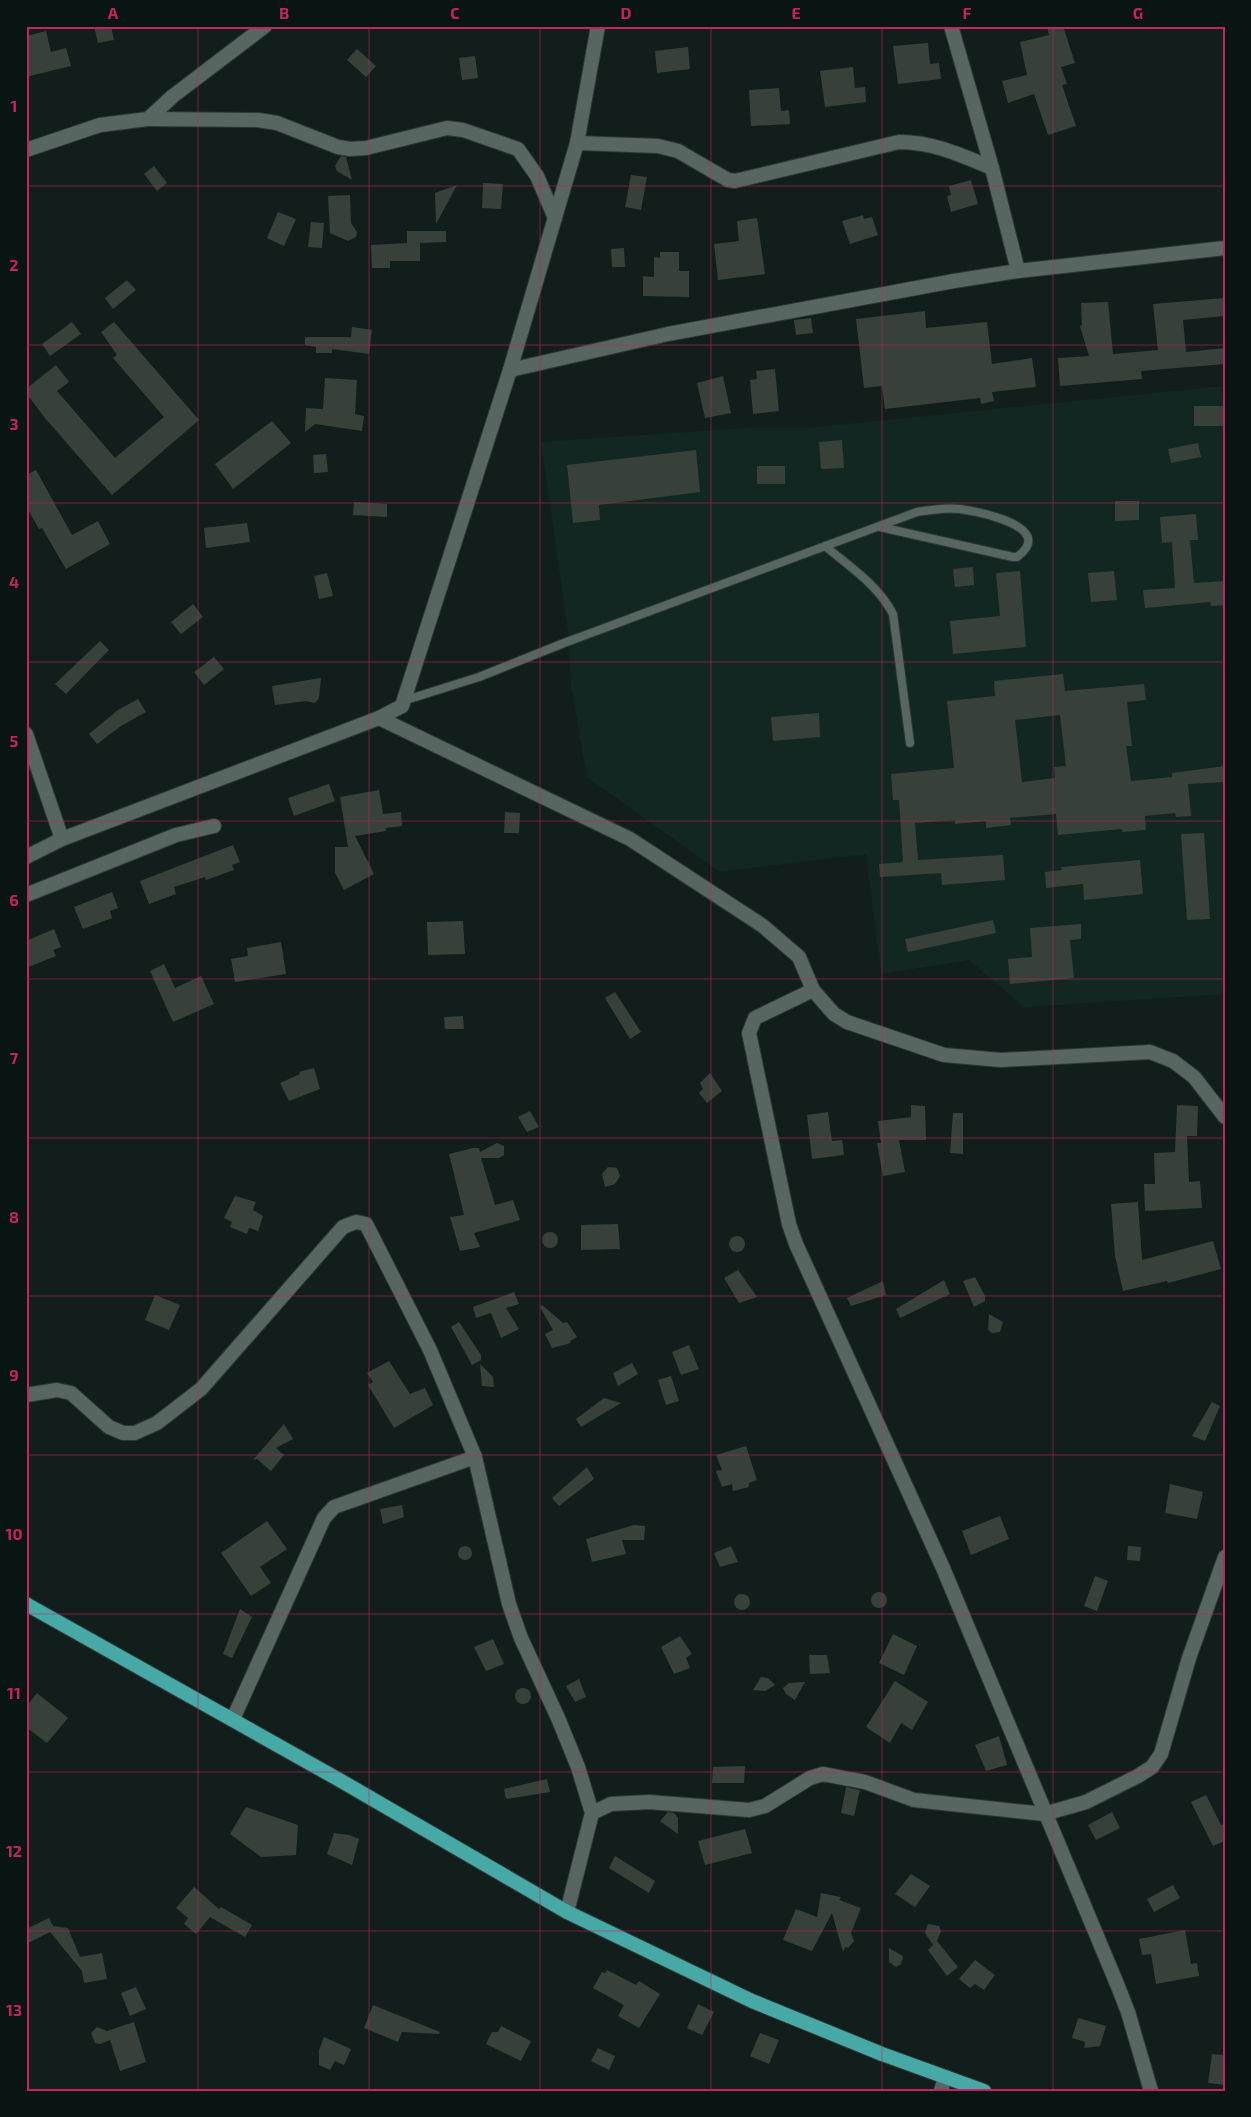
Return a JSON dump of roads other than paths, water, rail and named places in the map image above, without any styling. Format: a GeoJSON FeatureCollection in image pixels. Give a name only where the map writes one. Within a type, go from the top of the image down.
{"type":"FeatureCollection","features":[{"type":"Feature","properties":{"kind":"main road"},"geometry":{"type":"LineString","coordinates":[[27,1605],[233,1719],[567,1912],[752,2001],[984,2091]]}},
{"type":"Feature","properties":{"kind":"street"},"geometry":{"type":"LineString","coordinates":[[148,119],[173,96],[265,26]]}},
{"type":"Feature","properties":{"kind":"street"},"geometry":{"type":"LineString","coordinates":[[26,857],[62,839],[379,718],[398,710],[406,700],[510,370],[577,143],[598,26]]}},
{"type":"Feature","properties":{"kind":"street"},"geometry":{"type":"LineString","coordinates":[[951,26],[992,168],[1018,271]]}},
{"type":"Feature","properties":{"kind":"street"},"geometry":{"type":"LineString","coordinates":[[26,150],[100,125],[148,119],[258,120],[277,124],[338,147],[350,149],[366,148],[447,128],[464,130],[518,149],[532,169],[555,218]]}},
{"type":"Feature","properties":{"kind":"street"},"geometry":{"type":"LineString","coordinates":[[577,143],[658,146],[678,151],[728,180],[734,181],[899,142],[920,142],[941,147],[992,168]]}},
{"type":"Feature","properties":{"kind":"street"},"geometry":{"type":"LineString","coordinates":[[510,370],[668,334],[1018,271],[1225,248]]}},
{"type":"Feature","properties":{"kind":"street"},"geometry":{"type":"LineString","coordinates":[[379,718],[630,839],[763,926],[789,947],[800,957],[813,990],[834,1014],[847,1022],[944,1055],[1001,1060],[1150,1052],[1173,1062],[1194,1078],[1225,1117]]}},
{"type":"Feature","properties":{"kind":"street"},"geometry":{"type":"LineString","coordinates":[[26,734],[62,839]]}},
{"type":"Feature","properties":{"kind":"street"},"geometry":{"type":"LineString","coordinates":[[26,895],[176,836],[214,826]]}},
{"type":"Feature","properties":{"kind":"street"},"geometry":{"type":"LineString","coordinates":[[813,990],[755,1018],[749,1033],[789,1224],[943,1568],[1128,2012],[1151,2091]]}},
{"type":"Feature","properties":{"kind":"street"},"geometry":{"type":"LineString","coordinates":[[26,1395],[57,1390],[70,1393],[109,1427],[123,1433],[136,1433],[156,1423],[201,1389],[343,1227],[356,1222],[366,1224],[417,1323],[474,1457],[509,1604],[521,1638],[578,1767],[592,1813],[567,1912]]}},
{"type":"Feature","properties":{"kind":"street"},"geometry":{"type":"LineString","coordinates":[[233,1719],[324,1518],[334,1507],[474,1457]]}},
{"type":"Feature","properties":{"kind":"street"},"geometry":{"type":"LineString","coordinates":[[592,1813],[611,1804],[649,1802],[749,1810],[765,1806],[810,1778],[823,1774],[865,1782],[914,1800],[1044,1814],[1086,1802],[1138,1776],[1152,1767],[1161,1754],[1189,1658],[1225,1557]]}},
{"type":"Feature","properties":{"kind":"street"},"geometry":{"type":"LineString","coordinates":[[940,2091],[945,2077]]}},
{"type":"Feature","properties":{"kind":"lane"},"geometry":{"type":"LineString","coordinates":[[406,700],[479,677],[564,642],[917,512],[960,509],[1021,527],[1026,532],[1028,541],[1023,553],[1017,557],[1012,557],[880,527]]}},
{"type":"Feature","properties":{"kind":"lane"},"geometry":{"type":"LineString","coordinates":[[825,546],[872,584],[886,600],[893,614],[910,743]]}}]}
